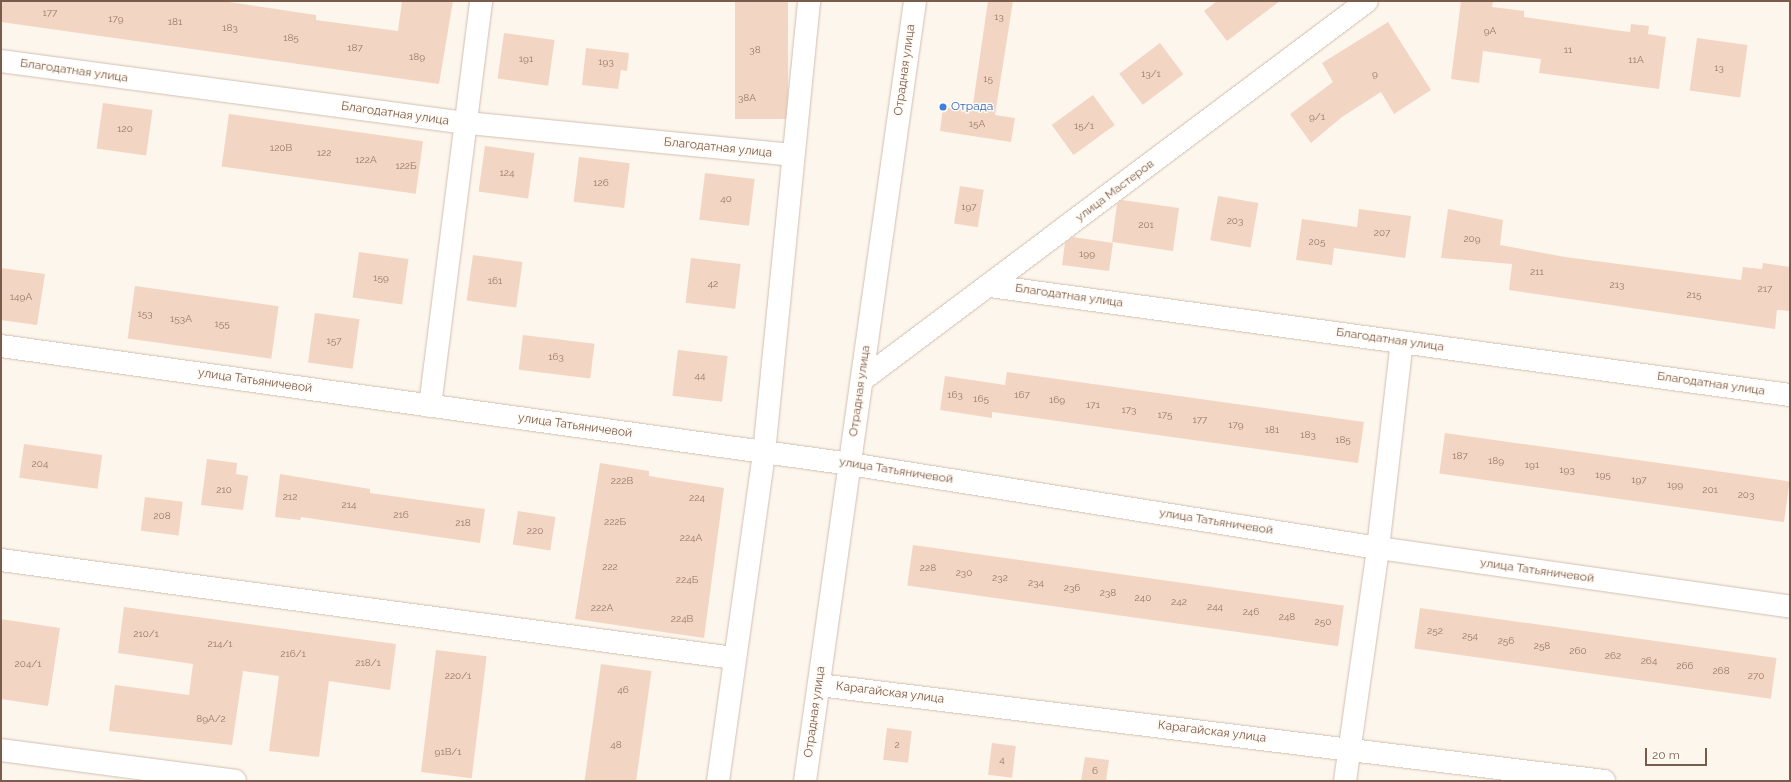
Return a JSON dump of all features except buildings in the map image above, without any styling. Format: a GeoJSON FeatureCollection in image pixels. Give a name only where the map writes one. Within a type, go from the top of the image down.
{"type":"FeatureCollection","features":[{"type":"Feature","properties":{"kind":"street"},"geometry":{"type":"LineString","coordinates":[[430,406],[467,123],[481,1]]}},
{"type":"Feature","properties":{"kind":"street"},"geometry":{"type":"LineString","coordinates":[[718,781],[734,658],[764,453],[791,155],[809,1]]}},
{"type":"Feature","properties":{"kind":"street","name":"Отрадная улица"},"geometry":{"type":"LineString","coordinates":[[805,781],[915,1]]}},
{"type":"Feature","properties":{"kind":"street","name":"улица Мастеров"},"geometry":{"type":"LineString","coordinates":[[862,380],[990,286],[1367,1]]}},
{"type":"Feature","properties":{"kind":"street","name":"Благодатная улица"},"geometry":{"type":"LineString","coordinates":[[1,61],[467,123],[791,155]]}},
{"type":"Feature","properties":{"kind":"street","name":"Благодатная улица"},"geometry":{"type":"LineString","coordinates":[[990,286],[1790,395]]}},
{"type":"Feature","properties":{"kind":"street"},"geometry":{"type":"LineString","coordinates":[[1345,781],[1378,548],[1402,342]]}},
{"type":"Feature","properties":{"kind":"street","name":"улица Татьяничевой"},"geometry":{"type":"LineString","coordinates":[[1,346],[850,464],[1378,548],[1790,607]]}},
{"type":"Feature","properties":{"kind":"street"},"geometry":{"type":"LineString","coordinates":[[1,560],[734,658]]}},
{"type":"Feature","properties":{"kind":"street","name":"Карагайская улица"},"geometry":{"type":"LineString","coordinates":[[819,685],[1604,781]]}},
{"type":"Feature","properties":{"kind":"street"},"geometry":{"type":"LineString","coordinates":[[1,750],[235,781]]}},
{"type":"Feature","properties":{"kind":"place","name":"Отрада"},"geometry":{"type":"Point","coordinates":[943,107]}}]}
